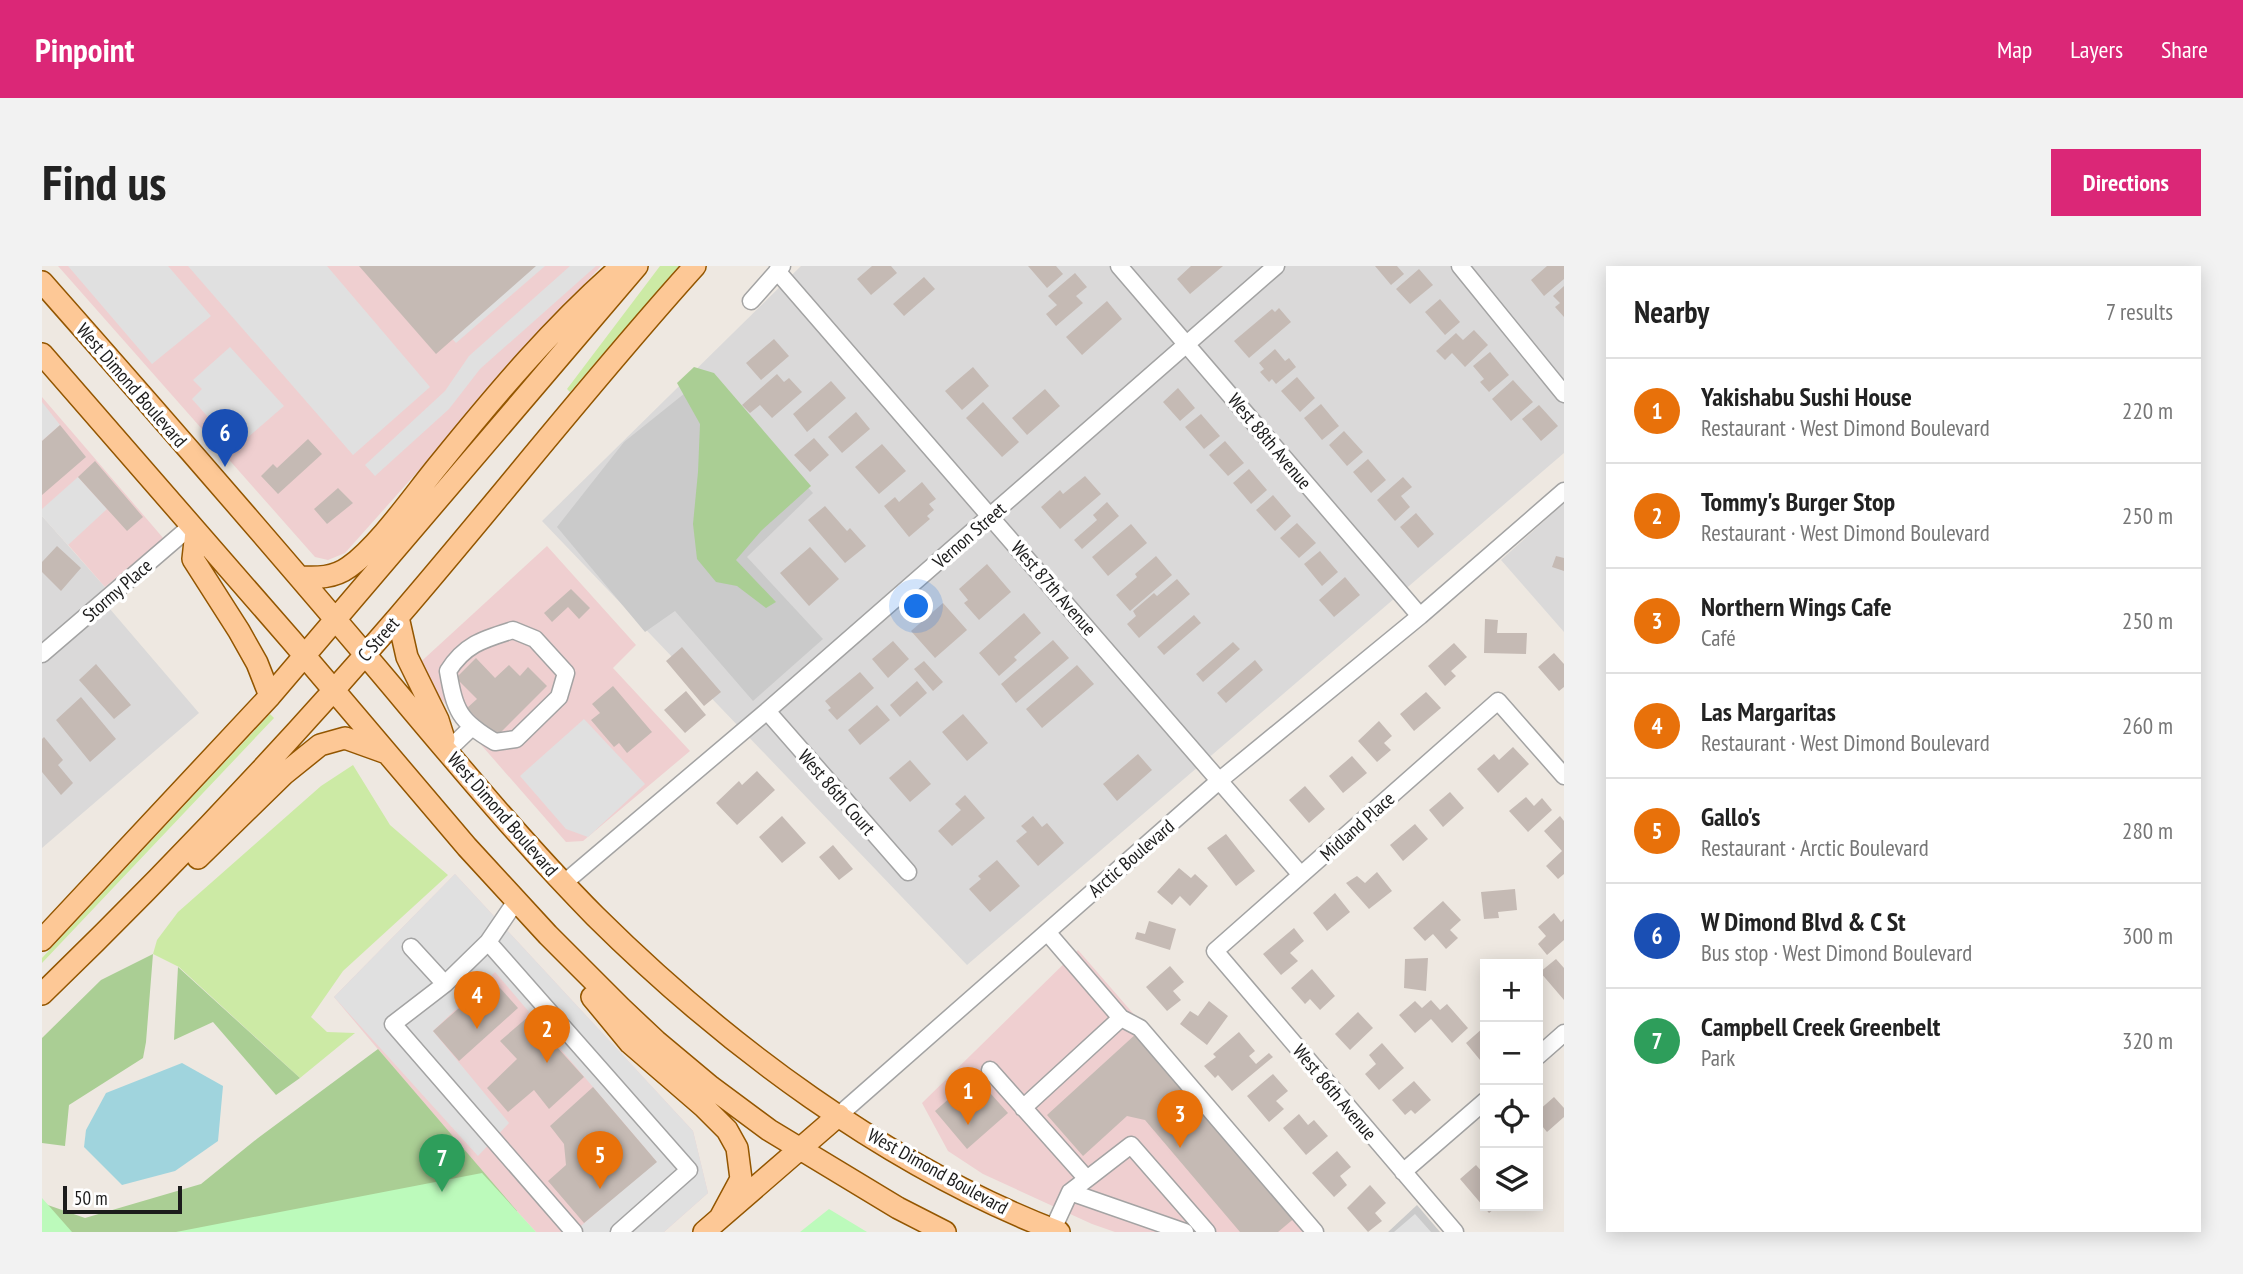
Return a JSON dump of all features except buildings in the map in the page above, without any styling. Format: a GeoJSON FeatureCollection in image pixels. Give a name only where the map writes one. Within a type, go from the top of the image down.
{"type":"FeatureCollection","features":[{"type":"Feature","properties":{"kind":"main road"},"geometry":{"type":"LineString","coordinates":[[299,577],[337,575],[352,565],[377,540],[493,398],[585,298],[622,266]]}},
{"type":"Feature","properties":{"kind":"main road"},"geometry":{"type":"LineString","coordinates":[[42,940],[270,696],[637,266]]}},
{"type":"Feature","properties":{"kind":"main road","name":"C Street"},"geometry":{"type":"LineString","coordinates":[[42,994],[201,835],[333,691],[398,617],[581,396],[695,266]]}},
{"type":"Feature","properties":{"kind":"main road","name":"West Dimond Boulevard"},"geometry":{"type":"LineString","coordinates":[[42,282],[447,751],[564,883],[627,947],[704,1016],[772,1069],[839,1115],[921,1166],[1026,1219],[1056,1231]]}},
{"type":"Feature","properties":{"kind":"main road"},"geometry":{"type":"LineString","coordinates":[[42,354],[516,901],[656,1041],[740,1109],[799,1149],[898,1208],[945,1232]]}},
{"type":"Feature","properties":{"kind":"main road"},"geometry":{"type":"LineString","coordinates":[[194,529],[193,559],[257,663],[270,696]]}},
{"type":"Feature","properties":{"kind":"main road"},"geometry":{"type":"LineString","coordinates":[[398,617],[407,657],[438,720],[447,751]]}},
{"type":"Feature","properties":{"kind":"main road"},"geometry":{"type":"LineString","coordinates":[[72,965],[128,930],[284,774],[320,745],[345,738],[386,752]]}},
{"type":"Feature","properties":{"kind":"main road"},"geometry":{"type":"LineString","coordinates":[[548,935],[592,997],[630,1043],[727,1130],[737,1148],[741,1179],[712,1225]]}},
{"type":"Feature","properties":{"kind":"main road","name":"Arctic Boulevard"},"geometry":{"type":"LineString","coordinates":[[712,1225],[839,1115]]}},
{"type":"Feature","properties":{"kind":"street","name":"West 88th Avenue"},"geometry":{"type":"LineString","coordinates":[[1119,266],[1420,617]]}},
{"type":"Feature","properties":{"kind":"street","name":"Vernon Street"},"geometry":{"type":"LineString","coordinates":[[564,883],[767,711],[1276,266]]}},
{"type":"Feature","properties":{"kind":"street"},"geometry":{"type":"LineString","coordinates":[[1460,266],[1564,394]]}},
{"type":"Feature","properties":{"kind":"street"},"geometry":{"type":"LineString","coordinates":[[751,301],[780,269]]}},
{"type":"Feature","properties":{"kind":"street","name":"West 87th Avenue"},"geometry":{"type":"LineString","coordinates":[[780,269],[1301,875]]}},
{"type":"Feature","properties":{"kind":"street","name":"Arctic Boulevard"},"geometry":{"type":"LineString","coordinates":[[839,1115],[1220,780],[1420,617],[1564,491]]}},
{"type":"Feature","properties":{"kind":"street","name":"Stormy Place"},"geometry":{"type":"LineString","coordinates":[[42,654],[194,529]]}},
{"type":"Feature","properties":{"kind":"street"},"geometry":{"type":"LineString","coordinates":[[513,631],[535,639],[566,673],[559,697],[516,739],[495,743],[471,728],[453,702],[448,671],[456,658],[478,640],[513,631]]}},
{"type":"Feature","properties":{"kind":"street","name":"Midland Place"},"geometry":{"type":"LineString","coordinates":[[1215,951],[1498,701],[1564,776]]}},
{"type":"Feature","properties":{"kind":"street","name":"West 86th Court"},"geometry":{"type":"LineString","coordinates":[[767,711],[908,873]]}},
{"type":"Feature","properties":{"kind":"street"},"geometry":{"type":"LineString","coordinates":[[447,751],[471,728]]}},
{"type":"Feature","properties":{"kind":"street"},"geometry":{"type":"LineString","coordinates":[[516,901],[488,942],[445,984],[393,1024],[574,1232]]}},
{"type":"Feature","properties":{"kind":"street"},"geometry":{"type":"LineString","coordinates":[[1047,932],[1121,1018],[1140,1028],[1315,1232]]}},
{"type":"Feature","properties":{"kind":"street"},"geometry":{"type":"LineString","coordinates":[[488,942],[690,1170],[619,1232]]}},
{"type":"Feature","properties":{"kind":"street"},"geometry":{"type":"LineString","coordinates":[[411,947],[445,984]]}},
{"type":"Feature","properties":{"kind":"street","name":"West 86th Avenue"},"geometry":{"type":"LineString","coordinates":[[1215,951],[1455,1232]]}},
{"type":"Feature","properties":{"kind":"street"},"geometry":{"type":"LineString","coordinates":[[1023,1108],[1121,1018]]}},
{"type":"Feature","properties":{"kind":"street"},"geometry":{"type":"LineString","coordinates":[[1543,1044],[1564,1033]]}},
{"type":"Feature","properties":{"kind":"street"},"geometry":{"type":"LineString","coordinates":[[990,1070],[1087,1179]]}},
{"type":"Feature","properties":{"kind":"street"},"geometry":{"type":"LineString","coordinates":[[1403,1172],[1480,1105]]}},
{"type":"Feature","properties":{"kind":"street"},"geometry":{"type":"LineString","coordinates":[[1056,1231],[1070,1192],[1131,1145],[1207,1232]]}},
{"type":"Feature","properties":{"kind":"street"},"geometry":{"type":"LineString","coordinates":[[1070,1192],[1185,1232]]}},
{"type":"Feature","properties":{"kind":"shaded area"},"geometry":{"type":"Polygon","coordinates":[[[58,266],[601,266],[345,553],[328,560],[315,557],[58,266]]]}},
{"type":"Feature","properties":{"kind":"shaded area"},"geometry":{"type":"Polygon","coordinates":[[[68,266],[168,266],[211,316],[152,364],[68,266]]]}},
{"type":"Feature","properties":{"kind":"shaded area"},"geometry":{"type":"Polygon","coordinates":[[[188,266],[327,266],[430,387],[353,455],[188,266]]]}},
{"type":"Feature","properties":{"kind":"shaded area"},"geometry":{"type":"Polygon","coordinates":[[[523,266],[545,266],[456,343],[447,333],[523,266]]]}},
{"type":"Feature","properties":{"kind":"shaded area"},"geometry":{"type":"Polygon","coordinates":[[[570,266],[596,266],[480,369],[449,409],[375,476],[365,465],[445,391],[469,356],[570,266]]]}},
{"type":"Feature","properties":{"kind":"shaded area"},"geometry":{"type":"Polygon","coordinates":[[[801,266],[1564,266],[1564,453],[967,965],[542,521],[801,266]]]}},
{"type":"Feature","properties":{"kind":"shaded area"},"geometry":{"type":"Polygon","coordinates":[[[230,347],[284,406],[246,439],[233,424],[223,434],[192,399],[202,389],[193,380],[230,347]]]}},
{"type":"Feature","properties":{"kind":"shaded area"},"geometry":{"type":"Polygon","coordinates":[[[705,377],[813,493],[747,557],[823,639],[753,701],[675,611],[645,632],[557,527],[624,442],[705,377]]]}},
{"type":"Feature","properties":{"kind":"shaded area"},"geometry":{"type":"Polygon","coordinates":[[[42,397],[164,539],[105,587],[42,515],[42,397]]]}},
{"type":"Feature","properties":{"kind":"shaded area"},"geometry":{"type":"Polygon","coordinates":[[[42,402],[60,425],[42,441],[42,402]]]}},
{"type":"Feature","properties":{"kind":"shaded area"},"geometry":{"type":"Polygon","coordinates":[[[78,477],[107,509],[68,545],[42,516],[42,509],[78,477]]]}},
{"type":"Feature","properties":{"kind":"shaded area"},"geometry":{"type":"Polygon","coordinates":[[[1564,503],[1564,632],[1501,560],[1564,503]]]}},
{"type":"Feature","properties":{"kind":"shaded area"},"geometry":{"type":"Polygon","coordinates":[[[42,516],[105,587],[98,595],[199,713],[42,848],[42,516]]]}},
{"type":"Feature","properties":{"kind":"shaded area"},"geometry":{"type":"Polygon","coordinates":[[[547,546],[636,645],[613,668],[690,751],[583,841],[566,842],[414,668],[547,546]]]}},
{"type":"Feature","properties":{"kind":"shaded area"},"geometry":{"type":"Polygon","coordinates":[[[584,719],[645,784],[588,837],[566,829],[520,776],[584,719]]]}},
{"type":"Feature","properties":{"kind":"shaded area"},"geometry":{"type":"Polygon","coordinates":[[[455,874],[693,1131],[708,1193],[664,1232],[536,1232],[482,1173],[334,997],[455,874]]]}},
{"type":"Feature","properties":{"kind":"shaded area"},"geometry":{"type":"Polygon","coordinates":[[[455,874],[693,1131],[708,1193],[664,1232],[574,1232],[656,1161],[495,972],[433,1031],[509,1123],[478,1156],[334,997],[455,874]]]}},
{"type":"Feature","properties":{"kind":"shaded area"},"geometry":{"type":"Polygon","coordinates":[[[1078,950],[1323,1232],[1115,1232],[983,1174],[948,1151],[922,1103],[1078,950]]]}},
{"type":"Feature","properties":{"kind":"shaded area"},"geometry":{"type":"Polygon","coordinates":[[[1417,1205],[1440,1232],[1388,1232],[1417,1205]]]}},
{"type":"Feature","properties":{"kind":"shaded area"},"geometry":{"type":"Polygon","coordinates":[[[1415,1214],[1431,1232],[1394,1232],[1415,1214]]]}},
{"type":"Feature","properties":{"kind":"green space"},"geometry":{"type":"Polygon","coordinates":[[[660,266],[679,266],[570,392],[567,389],[660,266]]]}},
{"type":"Feature","properties":{"kind":"green space"},"geometry":{"type":"Polygon","coordinates":[[[694,367],[714,373],[811,486],[761,531],[736,560],[776,602],[766,608],[737,586],[716,582],[697,559],[693,524],[700,424],[677,383],[694,367]]]}},
{"type":"Feature","properties":{"kind":"green space"},"geometry":{"type":"Polygon","coordinates":[[[270,714],[274,718],[42,963],[42,958],[270,714]]]}},
{"type":"Feature","properties":{"kind":"green space"},"geometry":{"type":"Polygon","coordinates":[[[353,765],[390,825],[448,875],[343,971],[311,1017],[327,1032],[355,1033],[300,1078],[179,967],[153,954],[157,940],[178,912],[321,786],[353,765]]]}},
{"type":"Feature","properties":{"kind":"green space"},"geometry":{"type":"Polygon","coordinates":[[[153,954],[143,1058],[69,1105],[65,1146],[42,1143],[42,1038],[101,980],[153,954]]]}},
{"type":"Feature","properties":{"kind":"green space"},"geometry":{"type":"Polygon","coordinates":[[[178,967],[300,1078],[276,1095],[213,1022],[174,1040],[178,967]]]}},
{"type":"Feature","properties":{"kind":"green space"},"geometry":{"type":"Polygon","coordinates":[[[378,1049],[517,1211],[516,1232],[42,1232],[42,1203],[85,1218],[201,1184],[378,1049]]]}},
{"type":"Feature","properties":{"kind":"green space"},"geometry":{"type":"Polygon","coordinates":[[[482,1173],[536,1232],[176,1232],[482,1173]]]}},
{"type":"Feature","properties":{"kind":"green space"},"geometry":{"type":"Polygon","coordinates":[[[42,1198],[72,1232],[42,1232],[42,1198]]]}},
{"type":"Feature","properties":{"kind":"green space"},"geometry":{"type":"Polygon","coordinates":[[[829,1209],[867,1232],[800,1232],[829,1209]]]}},
{"type":"Feature","properties":{"kind":"water"},"geometry":{"type":"Polygon","coordinates":[[[182,1063],[223,1086],[218,1141],[175,1171],[122,1185],[84,1147],[86,1130],[106,1093],[182,1063]]]}},
{"type":"Feature","properties":{"kind":"place","name":"W Dimond Blvd & C St"},"geometry":{"type":"Point","coordinates":[225,467]}},
{"type":"Feature","properties":{"kind":"place","name":"Las Margaritas"},"geometry":{"type":"Point","coordinates":[477,1029]}},
{"type":"Feature","properties":{"kind":"place","name":"Tommy's Burger Stop"},"geometry":{"type":"Point","coordinates":[547,1063]}},
{"type":"Feature","properties":{"kind":"place","name":"Yakishabu Sushi House"},"geometry":{"type":"Point","coordinates":[968,1125]}},
{"type":"Feature","properties":{"kind":"place","name":"Northern Wings Cafe"},"geometry":{"type":"Point","coordinates":[1180,1148]}},
{"type":"Feature","properties":{"kind":"place","name":"Gallo's"},"geometry":{"type":"Point","coordinates":[600,1189]}},
{"type":"Feature","properties":{"kind":"place","name":"Campbell Creek Greenbelt"},"geometry":{"type":"Point","coordinates":[442,1192]}}]}
